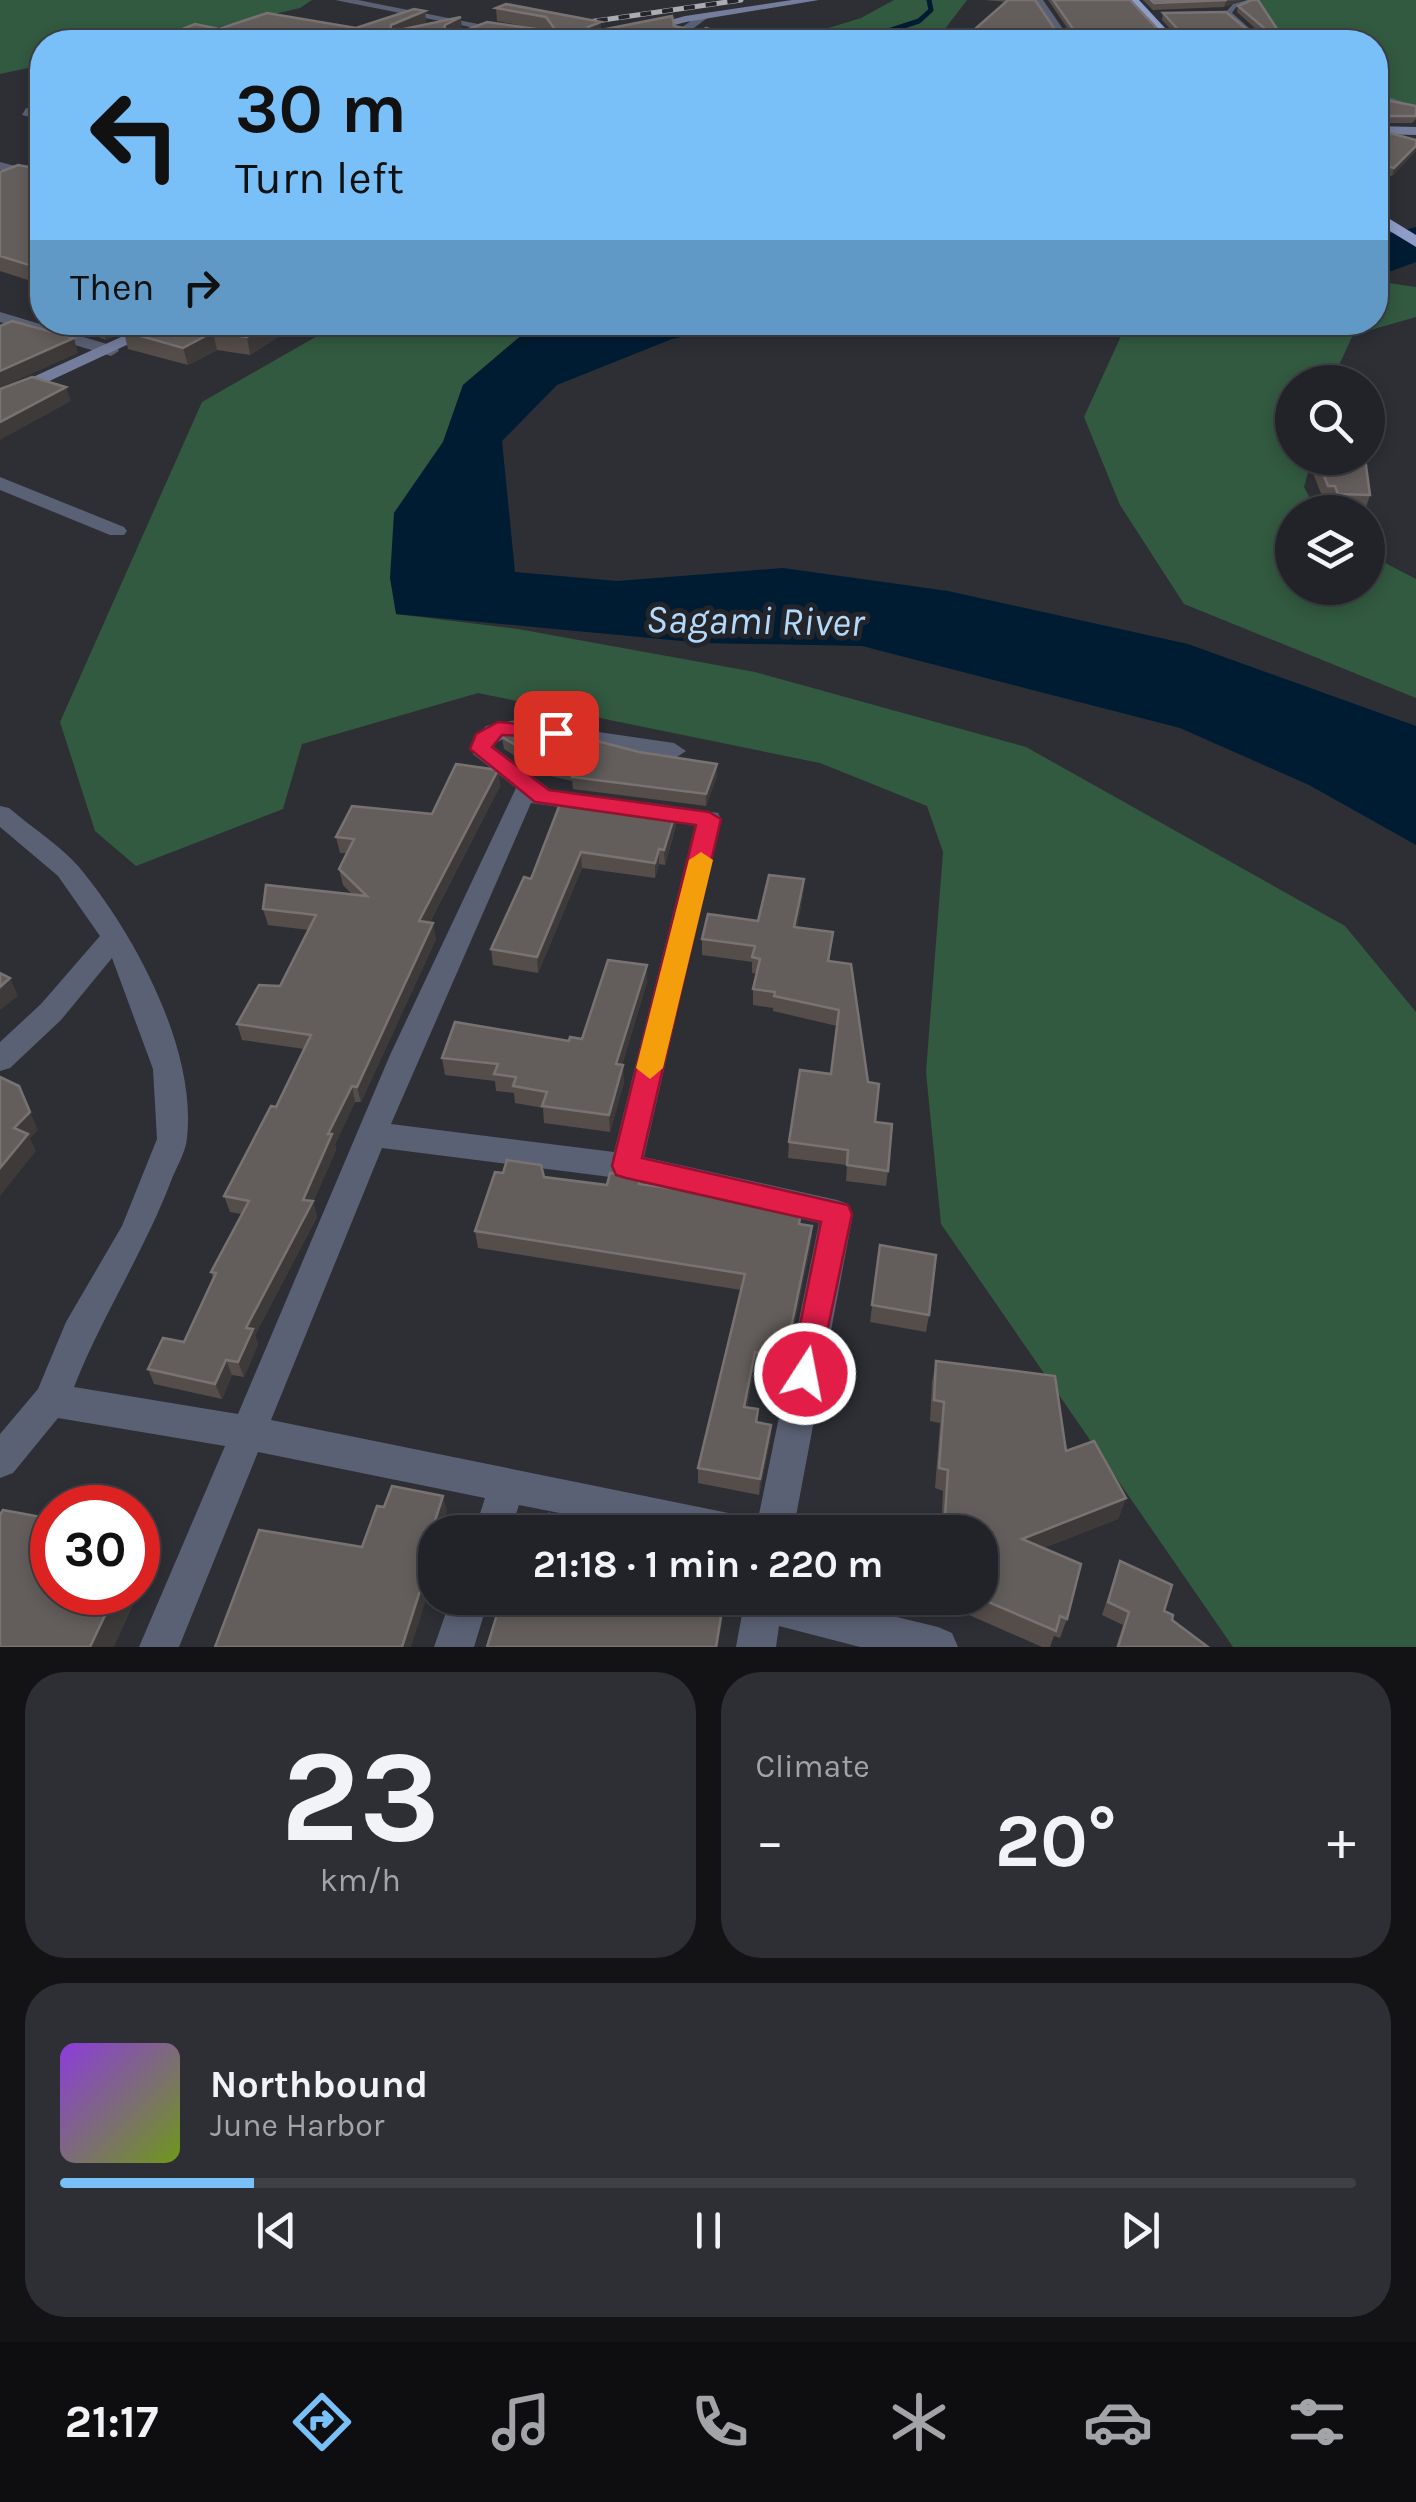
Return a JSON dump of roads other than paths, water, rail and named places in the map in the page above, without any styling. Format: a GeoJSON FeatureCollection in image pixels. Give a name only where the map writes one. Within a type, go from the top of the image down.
{"type":"FeatureCollection","features":[{"type":"Feature","properties":{"kind":"highway"},"geometry":{"type":"LineString","coordinates":[[1132,0],[1160,30]]}},
{"type":"Feature","properties":{"kind":"highway"},"geometry":{"type":"LineString","coordinates":[[1388,224],[1416,242]]}},
{"type":"Feature","properties":{"kind":"main road"},"geometry":{"type":"LineString","coordinates":[[647,30],[705,16],[814,0]]}},
{"type":"Feature","properties":{"kind":"main road"},"geometry":{"type":"LineString","coordinates":[[1388,131],[1416,132]]}},
{"type":"Feature","properties":{"kind":"main road"},"geometry":{"type":"LineString","coordinates":[[0,399],[143,335]]}},
{"type":"Feature","properties":{"kind":"street"},"geometry":{"type":"LineString","coordinates":[[340,0],[502,29]]}},
{"type":"Feature","properties":{"kind":"street"},"geometry":{"type":"LineString","coordinates":[[718,0],[723,13]]}},
{"type":"Feature","properties":{"kind":"street"},"geometry":{"type":"LineString","coordinates":[[1038,0],[1059,30]]}},
{"type":"Feature","properties":{"kind":"street"},"geometry":{"type":"LineString","coordinates":[[685,30],[705,16]]}},
{"type":"Feature","properties":{"kind":"street"},"geometry":{"type":"LineString","coordinates":[[434,28],[451,20]]}},
{"type":"Feature","properties":{"kind":"street"},"geometry":{"type":"LineString","coordinates":[[479,30],[487,26]]}},
{"type":"Feature","properties":{"kind":"street"},"geometry":{"type":"LineString","coordinates":[[26,112],[30,113]]}},
{"type":"Feature","properties":{"kind":"street"},"geometry":{"type":"LineString","coordinates":[[0,166],[30,173]]}},
{"type":"Feature","properties":{"kind":"street"},"geometry":{"type":"LineString","coordinates":[[0,316],[30,325]]}},
{"type":"Feature","properties":{"kind":"street"},"geometry":{"type":"LineString","coordinates":[[61,335],[112,351]]}},
{"type":"Feature","properties":{"kind":"street"},"geometry":{"type":"LineString","coordinates":[[0,483],[117,531]]}},
{"type":"Feature","properties":{"kind":"street"},"geometry":{"type":"LineString","coordinates":[[543,796],[481,749],[484,738],[498,728],[516,727],[674,751]]}},
{"type":"Feature","properties":{"kind":"street"},"geometry":{"type":"LineString","coordinates":[[159,1647],[373,1134],[523,794],[709,819],[626,1166]]}},
{"type":"Feature","properties":{"kind":"street"},"geometry":{"type":"LineString","coordinates":[[0,814],[67,870],[114,936],[135,974],[168,1069],[172,1139],[136,1231],[78,1333],[51,1400],[0,1461]]}},
{"type":"Feature","properties":{"kind":"street"},"geometry":{"type":"LineString","coordinates":[[0,1060],[50,1012],[114,936]]}},
{"type":"Feature","properties":{"kind":"street"},"geometry":{"type":"LineString","coordinates":[[373,1134],[626,1166],[838,1214],[777,1515]]}},
{"type":"Feature","properties":{"kind":"street"},"geometry":{"type":"LineString","coordinates":[[51,1400],[250,1434],[659,1515]]}},
{"type":"Feature","properties":{"kind":"street"},"geometry":{"type":"LineString","coordinates":[[497,1515],[507,1485]]}},
{"type":"Feature","properties":{"kind":"street"},"geometry":{"type":"LineString","coordinates":[[454,1647],[464,1615]]}},
{"type":"Feature","properties":{"kind":"street"},"geometry":{"type":"LineString","coordinates":[[756,1647],[761,1615]]}},
{"type":"Feature","properties":{"kind":"street"},"geometry":{"type":"LineString","coordinates":[[820,1615],[938,1647]]}},
{"type":"Feature","properties":{"kind":"lane"},"geometry":{"type":"LineString","coordinates":[[1228,13],[1235,4],[1255,0]]}},
{"type":"Feature","properties":{"kind":"lane"},"geometry":{"type":"LineString","coordinates":[[1212,14],[1228,13],[1248,30]]}},
{"type":"Feature","properties":{"kind":"lane"},"geometry":{"type":"LineString","coordinates":[[1144,14],[1161,14]]}},
{"type":"Feature","properties":{"kind":"lane"},"geometry":{"type":"LineString","coordinates":[[1388,99],[1416,110]]}},
{"type":"Feature","properties":{"kind":"water"},"geometry":{"type":"Polygon","coordinates":[[[1416,227],[1416,262],[1388,272],[1388,234],[1416,227]]]}},
{"type":"Feature","properties":{"kind":"water","name":"Sagami River"},"geometry":{"type":"Polygon","coordinates":[[[522,335],[691,335],[557,385],[502,441],[515,572],[617,581],[783,568],[948,591],[1188,644],[1416,726],[1416,845],[1309,785],[1180,728],[862,646],[703,643],[396,614],[390,578],[394,513],[443,442],[463,385],[522,335]]]}},
{"type":"Feature","properties":{"kind":"waterway"},"geometry":{"type":"LineString","coordinates":[[892,30],[919,21],[931,10],[929,0]]}},
{"type":"Feature","properties":{"kind":"railway"},"geometry":{"type":"LineString","coordinates":[[575,24],[741,0]]}}]}
